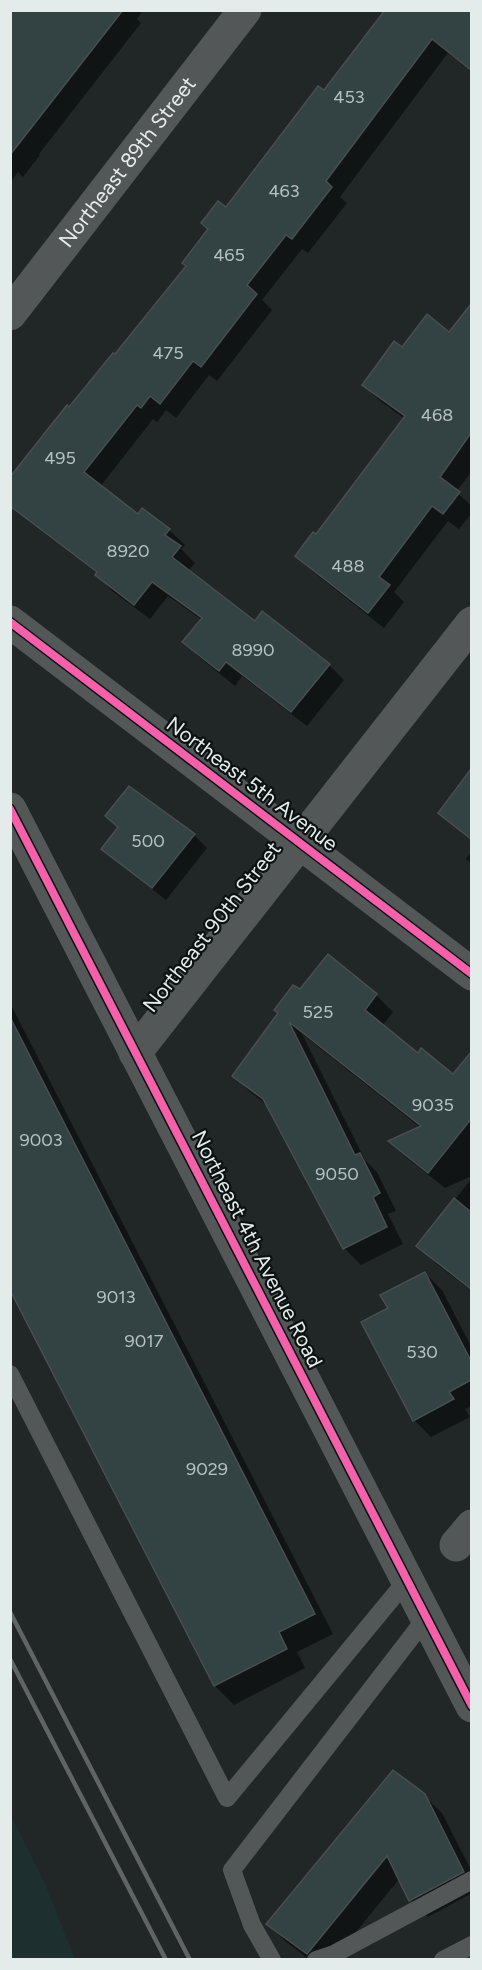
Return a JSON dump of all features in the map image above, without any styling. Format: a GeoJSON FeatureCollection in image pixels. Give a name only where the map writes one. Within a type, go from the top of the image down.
{"type":"FeatureCollection","features":[{"type":"Feature","properties":{"kind":"street","name":"Northeast 89th Street"},"geometry":{"type":"LineString","coordinates":[[10,314],[245,10]]}},
{"type":"Feature","properties":{"kind":"street","name":"Northeast 5th Avenue"},"geometry":{"type":"LineString","coordinates":[[10,622],[471,974]]}},
{"type":"Feature","properties":{"kind":"street","name":"Northeast 90th Street"},"geometry":{"type":"LineString","coordinates":[[135,1053],[471,623]]}},
{"type":"Feature","properties":{"kind":"street","name":"Northeast 4th Avenue Road"},"geometry":{"type":"LineString","coordinates":[[10,809],[471,1706]]}},
{"type":"Feature","properties":{"kind":"lane"},"geometry":{"type":"LineString","coordinates":[[10,1374],[227,1798],[407,1580]]}},
{"type":"Feature","properties":{"kind":"lane"},"geometry":{"type":"LineString","coordinates":[[272,1959],[252,1925],[232,1870],[426,1617]]}},
{"type":"Feature","properties":{"kind":"lane"},"geometry":{"type":"LineString","coordinates":[[316,1959],[334,1954],[471,1880]]}},
{"type":"Feature","properties":{"kind":"lane"},"geometry":{"type":"LineString","coordinates":[[442,1959],[470,1951]]}},
{"type":"Feature","properties":{"kind":"shaded area"},"geometry":{"type":"Polygon","coordinates":[[[11,1815],[46,1886],[75,1959],[11,1959],[11,1815]]]}},
{"type":"Feature","properties":{"kind":"building"},"geometry":{"type":"Polygon","coordinates":[[[10,10],[123,10],[10,155],[10,10]]]}},
{"type":"Feature","properties":{"kind":"building"},"geometry":{"type":"Polygon","coordinates":[[[385,10],[471,10],[471,70],[432,39],[326,181],[332,187],[292,239],[286,235],[247,285],[257,294],[201,367],[193,361],[160,404],[150,396],[141,408],[137,405],[84,472],[138,514],[142,508],[170,529],[165,535],[181,546],[172,557],[255,621],[262,611],[330,664],[291,712],[226,662],[219,671],[182,642],[202,618],[152,582],[134,605],[95,575],[97,572],[10,506],[10,477],[67,405],[69,407],[113,353],[115,354],[186,266],[182,263],[208,229],[201,223],[218,201],[226,207],[318,86],[324,90],[385,10]]]}},
{"type":"Feature","properties":{"kind":"building"},"geometry":{"type":"Polygon","coordinates":[[[471,304],[471,433],[440,477],[460,492],[443,514],[432,506],[379,577],[390,585],[368,613],[295,556],[313,532],[316,534],[405,416],[362,385],[394,341],[402,347],[427,314],[449,332],[471,304]]]}},
{"type":"Feature","properties":{"kind":"building"},"geometry":{"type":"Polygon","coordinates":[[[471,769],[471,839],[438,813],[471,769]]]}},
{"type":"Feature","properties":{"kind":"building"},"geometry":{"type":"Polygon","coordinates":[[[129,786],[195,834],[152,888],[101,849],[118,827],[105,816],[129,786]]]}},
{"type":"Feature","properties":{"kind":"building"},"geometry":{"type":"Polygon","coordinates":[[[328,954],[377,994],[365,1010],[418,1053],[421,1048],[453,1074],[471,1052],[471,1119],[428,1173],[388,1141],[421,1126],[289,1022],[355,1155],[360,1153],[380,1193],[373,1197],[387,1227],[343,1249],[263,1099],[232,1076],[278,1013],[274,1010],[293,985],[300,989],[328,954]]]}},
{"type":"Feature","properties":{"kind":"building"},"geometry":{"type":"Polygon","coordinates":[[[10,1017],[315,1614],[279,1632],[287,1649],[214,1686],[10,1290],[10,1017]]]}},
{"type":"Feature","properties":{"kind":"building"},"geometry":{"type":"Polygon","coordinates":[[[454,1198],[471,1212],[471,1289],[416,1246],[454,1198]]]}},
{"type":"Feature","properties":{"kind":"building"},"geometry":{"type":"Polygon","coordinates":[[[425,1272],[471,1361],[471,1380],[449,1392],[454,1399],[413,1421],[361,1322],[388,1308],[380,1295],[425,1272]]]}},
{"type":"Feature","properties":{"kind":"building"},"geometry":{"type":"Polygon","coordinates":[[[393,1770],[425,1794],[464,1872],[409,1901],[387,1856],[307,1954],[266,1924],[393,1770]]]}},
{"type":"Feature","properties":{"kind":"railway"},"geometry":{"type":"LineString","coordinates":[[10,1612],[190,1960]]}},
{"type":"Feature","properties":{"kind":"railway"},"geometry":{"type":"LineString","coordinates":[[10,1659],[166,1960]]}},
{"type":"Feature","properties":{"kind":"cycle path"},"geometry":{"type":"LineString","coordinates":[[10,622],[472,974]]}},
{"type":"Feature","properties":{"kind":"cycle path"},"geometry":{"type":"LineString","coordinates":[[10,809],[472,1706]]}}]}
